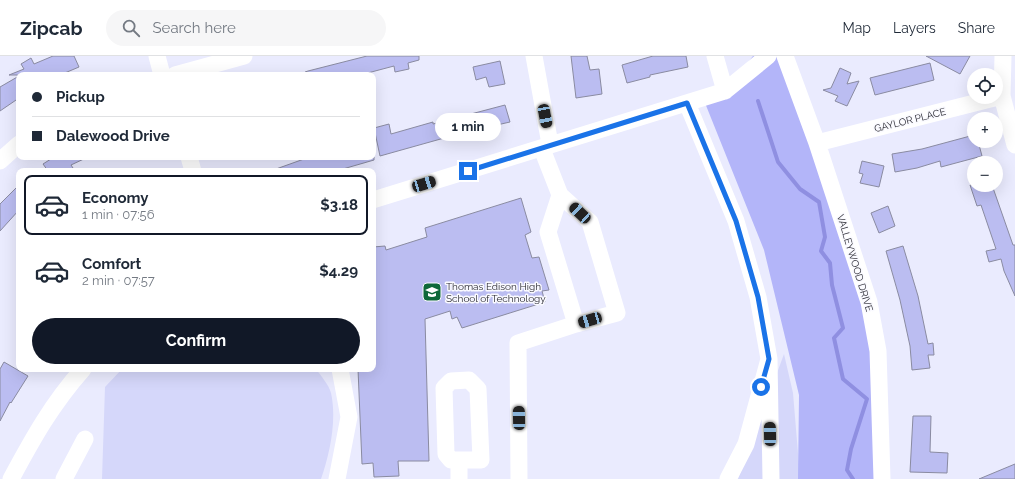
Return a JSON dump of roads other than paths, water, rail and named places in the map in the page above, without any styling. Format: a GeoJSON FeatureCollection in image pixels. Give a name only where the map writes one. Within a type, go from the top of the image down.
{"type":"FeatureCollection","features":[{"type":"Feature","properties":{"kind":"street"},"geometry":{"type":"LineString","coordinates":[[156,56],[161,72]]}},
{"type":"Feature","properties":{"kind":"street"},"geometry":{"type":"LineString","coordinates":[[186,72],[244,56]]}},
{"type":"Feature","properties":{"kind":"street"},"geometry":{"type":"LineString","coordinates":[[520,479],[518,342],[617,313],[590,222],[560,195],[546,147],[534,56]]}},
{"type":"Feature","properties":{"kind":"street"},"geometry":{"type":"LineString","coordinates":[[715,56],[725,91]]}},
{"type":"Feature","properties":{"kind":"street"},"geometry":{"type":"LineString","coordinates":[[725,91],[753,56]]}},
{"type":"Feature","properties":{"kind":"street"},"geometry":{"type":"LineString","coordinates":[[376,199],[725,91],[768,56]]}},
{"type":"Feature","properties":{"kind":"street","name":"VALLEYWOOD DRIVE"},"geometry":{"type":"LineString","coordinates":[[785,56],[817,143],[869,302],[878,351],[882,479]]}},
{"type":"Feature","properties":{"kind":"street"},"geometry":{"type":"LineString","coordinates":[[1003,56],[1003,68]]}},
{"type":"Feature","properties":{"kind":"street"},"geometry":{"type":"LineString","coordinates":[[1003,100],[1015,145]]}},
{"type":"Feature","properties":{"kind":"street"},"geometry":{"type":"LineString","coordinates":[[687,103],[736,221],[758,297],[769,359],[771,479]]}},
{"type":"Feature","properties":{"kind":"street","name":"GAYLOR PLACE"},"geometry":{"type":"LineString","coordinates":[[817,143],[971,104]]}},
{"type":"Feature","properties":{"kind":"street"},"geometry":{"type":"LineString","coordinates":[[0,161],[16,147]]}},
{"type":"Feature","properties":{"kind":"street"},"geometry":{"type":"LineString","coordinates":[[560,195],[548,232],[576,324]]}},
{"type":"Feature","properties":{"kind":"street"},"geometry":{"type":"LineString","coordinates":[[728,479],[746,444],[769,359]]}},
{"type":"Feature","properties":{"kind":"street"},"geometry":{"type":"LineString","coordinates":[[11,479],[38,428],[64,391],[80,372]]}},
{"type":"Feature","properties":{"kind":"street"},"geometry":{"type":"LineString","coordinates":[[337,479],[349,417],[341,372]]}},
{"type":"Feature","properties":{"kind":"street"},"geometry":{"type":"LineString","coordinates":[[469,380],[478,389],[481,460],[459,461],[451,460],[446,454],[444,388],[451,381],[469,380]]}},
{"type":"Feature","properties":{"kind":"street"},"geometry":{"type":"LineString","coordinates":[[64,479],[85,439]]}},
{"type":"Feature","properties":{"kind":"street"},"geometry":{"type":"LineString","coordinates":[[459,461],[460,479]]}},
{"type":"Feature","properties":{"kind":"waterway"},"geometry":{"type":"LineString","coordinates":[[758,101],[778,162],[800,189],[819,202],[825,237],[821,251],[830,263],[832,285],[843,328],[834,338],[843,379],[867,399],[851,449],[847,470],[853,479]]}},
{"type":"Feature","properties":{"kind":"place","name":"Thomas Edison High School of Technology"},"geometry":{"type":"Point","coordinates":[432,292]}}]}
